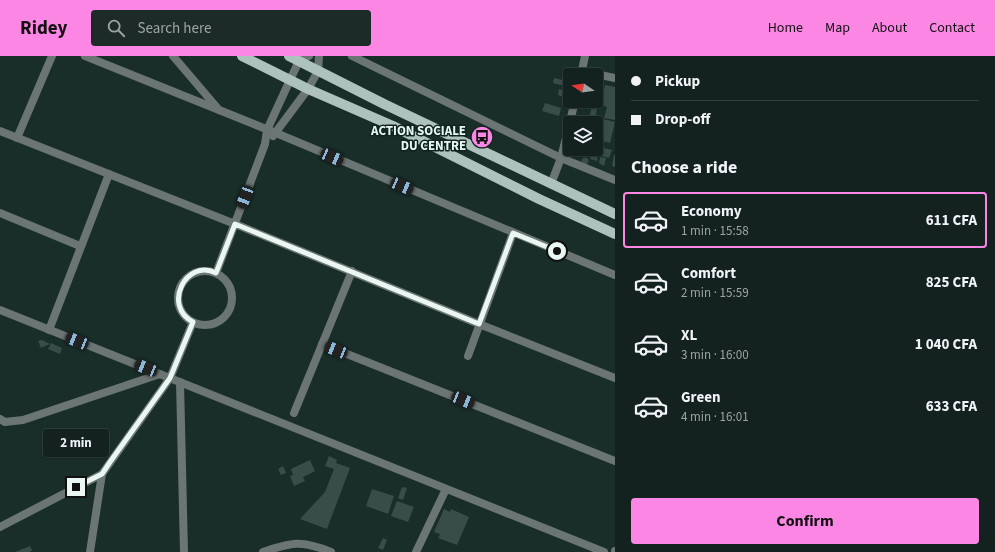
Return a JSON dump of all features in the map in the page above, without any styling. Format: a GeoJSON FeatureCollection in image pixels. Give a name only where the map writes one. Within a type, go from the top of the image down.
{"type":"FeatureCollection","features":[{"type":"Feature","properties":{"kind":"main road"},"geometry":{"type":"LineString","coordinates":[[242,56],[308,89],[393,126],[538,199],[615,234]]}},
{"type":"Feature","properties":{"kind":"main road"},"geometry":{"type":"LineString","coordinates":[[289,56],[384,104],[615,214]]}},
{"type":"Feature","properties":{"kind":"street"},"geometry":{"type":"LineString","coordinates":[[17,138],[52,56]]}},
{"type":"Feature","properties":{"kind":"street"},"geometry":{"type":"LineString","coordinates":[[85,56],[276,133],[615,275]]}},
{"type":"Feature","properties":{"kind":"street"},"geometry":{"type":"LineString","coordinates":[[172,56],[221,112]]}},
{"type":"Feature","properties":{"kind":"street"},"geometry":{"type":"LineString","coordinates":[[216,273],[265,144],[267,130],[299,61],[309,56]]}},
{"type":"Feature","properties":{"kind":"street"},"geometry":{"type":"LineString","coordinates":[[265,144],[276,133],[308,89],[318,71],[319,56]]}},
{"type":"Feature","properties":{"kind":"street"},"geometry":{"type":"LineString","coordinates":[[352,56],[561,158],[615,180]]}},
{"type":"Feature","properties":{"kind":"street"},"geometry":{"type":"LineString","coordinates":[[582,68],[585,56]]}},
{"type":"Feature","properties":{"kind":"street"},"geometry":{"type":"LineString","coordinates":[[603,76],[615,78]]}},
{"type":"Feature","properties":{"kind":"street"},"geometry":{"type":"LineString","coordinates":[[551,184],[561,158],[573,108]]}},
{"type":"Feature","properties":{"kind":"street"},"geometry":{"type":"LineString","coordinates":[[0,131],[235,224],[615,378]]}},
{"type":"Feature","properties":{"kind":"street"},"geometry":{"type":"LineString","coordinates":[[49,330],[80,246],[109,174]]}},
{"type":"Feature","properties":{"kind":"street"},"geometry":{"type":"LineString","coordinates":[[0,214],[80,246]]}},
{"type":"Feature","properties":{"kind":"street"},"geometry":{"type":"LineString","coordinates":[[468,356],[513,233]]}},
{"type":"Feature","properties":{"kind":"street"},"geometry":{"type":"LineString","coordinates":[[204,270],[216,273],[223,277],[228,283],[232,293],[232,305],[227,314],[220,321],[208,325],[193,322],[184,316],[179,305],[180,288],[185,279],[193,273],[204,270]]}},
{"type":"Feature","properties":{"kind":"street"},"geometry":{"type":"LineString","coordinates":[[294,413],[352,271]]}},
{"type":"Feature","properties":{"kind":"street"},"geometry":{"type":"LineString","coordinates":[[0,310],[604,552]]}},
{"type":"Feature","properties":{"kind":"street"},"geometry":{"type":"LineString","coordinates":[[90,552],[102,474],[170,378],[193,322]]}},
{"type":"Feature","properties":{"kind":"street"},"geometry":{"type":"LineString","coordinates":[[322,344],[615,461]]}},
{"type":"Feature","properties":{"kind":"street"},"geometry":{"type":"LineString","coordinates":[[0,420],[5,422],[23,420],[160,374]]}},
{"type":"Feature","properties":{"kind":"street"},"geometry":{"type":"LineString","coordinates":[[180,382],[184,552]]}},
{"type":"Feature","properties":{"kind":"street"},"geometry":{"type":"LineString","coordinates":[[0,526],[102,474]]}},
{"type":"Feature","properties":{"kind":"street"},"geometry":{"type":"LineString","coordinates":[[416,552],[446,489]]}},
{"type":"Feature","properties":{"kind":"street"},"geometry":{"type":"LineString","coordinates":[[263,552],[288,543],[301,542],[314,545],[331,552]]}},
{"type":"Feature","properties":{"kind":"building"},"geometry":{"type":"Polygon","coordinates":[[[554,78],[563,80],[563,86],[553,83],[554,78]]]}},
{"type":"Feature","properties":{"kind":"building"},"geometry":{"type":"Polygon","coordinates":[[[605,85],[615,87],[615,120],[604,118],[607,107],[603,106],[605,85]]]}},
{"type":"Feature","properties":{"kind":"building"},"geometry":{"type":"Polygon","coordinates":[[[559,89],[563,90],[563,97],[558,95],[559,89]]]}},
{"type":"Feature","properties":{"kind":"building"},"geometry":{"type":"Polygon","coordinates":[[[545,103],[561,108],[559,116],[542,111],[545,103]]]}},
{"type":"Feature","properties":{"kind":"building"},"geometry":{"type":"Polygon","coordinates":[[[591,108],[597,108],[595,116],[590,116],[591,108]]]}},
{"type":"Feature","properties":{"kind":"building"},"geometry":{"type":"Polygon","coordinates":[[[603,119],[615,122],[610,143],[603,141],[603,119]]]}},
{"type":"Feature","properties":{"kind":"building"},"geometry":{"type":"Polygon","coordinates":[[[603,148],[612,150],[609,158],[602,156],[603,156],[603,148]]]}},
{"type":"Feature","properties":{"kind":"building"},"geometry":{"type":"Polygon","coordinates":[[[615,155],[615,167],[612,166],[615,155]]]}},
{"type":"Feature","properties":{"kind":"building"},"geometry":{"type":"Polygon","coordinates":[[[591,156],[598,156],[597,161],[590,159],[591,156]]]}},
{"type":"Feature","properties":{"kind":"building"},"geometry":{"type":"Polygon","coordinates":[[[585,157],[588,158],[588,164],[585,165],[582,164],[581,161],[582,158],[585,157]]]}},
{"type":"Feature","properties":{"kind":"building"},"geometry":{"type":"Polygon","coordinates":[[[600,157],[606,158],[604,166],[599,163],[600,157]]]}},
{"type":"Feature","properties":{"kind":"building"},"geometry":{"type":"Polygon","coordinates":[[[42,340],[50,344],[41,348],[38,341],[42,340]]]}},
{"type":"Feature","properties":{"kind":"building"},"geometry":{"type":"Polygon","coordinates":[[[51,343],[62,348],[60,354],[48,349],[51,343]]]}},
{"type":"Feature","properties":{"kind":"building"},"geometry":{"type":"Polygon","coordinates":[[[329,456],[337,460],[336,463],[350,468],[327,529],[300,519],[325,492],[334,469],[325,466],[329,456]]]}},
{"type":"Feature","properties":{"kind":"building"},"geometry":{"type":"Polygon","coordinates":[[[310,460],[315,471],[303,477],[305,481],[294,486],[290,476],[293,475],[291,469],[310,460]]]}},
{"type":"Feature","properties":{"kind":"building"},"geometry":{"type":"Polygon","coordinates":[[[283,466],[286,473],[281,475],[278,469],[283,466]]]}},
{"type":"Feature","properties":{"kind":"building"},"geometry":{"type":"Polygon","coordinates":[[[402,487],[407,488],[403,500],[398,498],[402,487]]]}},
{"type":"Feature","properties":{"kind":"building"},"geometry":{"type":"Polygon","coordinates":[[[372,489],[394,496],[388,514],[366,506],[372,489]]]}},
{"type":"Feature","properties":{"kind":"building"},"geometry":{"type":"Polygon","coordinates":[[[397,501],[414,507],[408,522],[391,516],[397,501]]]}},
{"type":"Feature","properties":{"kind":"building"},"geometry":{"type":"Polygon","coordinates":[[[444,509],[450,512],[451,509],[469,517],[457,545],[438,538],[440,534],[434,532],[444,509]]]}},
{"type":"Feature","properties":{"kind":"building"},"geometry":{"type":"Polygon","coordinates":[[[383,538],[387,540],[383,550],[378,548],[383,538]]]}},
{"type":"Feature","properties":{"kind":"building"},"geometry":{"type":"Polygon","coordinates":[[[30,546],[32,550],[30,552],[15,552],[30,546]]]}},
{"type":"Feature","properties":{"kind":"place","name":"ACTION SOCIALE DU CENTRE"},"geometry":{"type":"Point","coordinates":[482,137]}},
{"type":"Feature","properties":{"kind":"route"},"geometry":{"type":"LineString","coordinates":[[76,487],[102,474],[170,378],[193,322],[184,316],[179,305],[178,294],[180,288],[185,279],[193,273],[204,270],[213,271],[216,273],[235,224],[479,324],[513,233],[557,251]]}}]}
